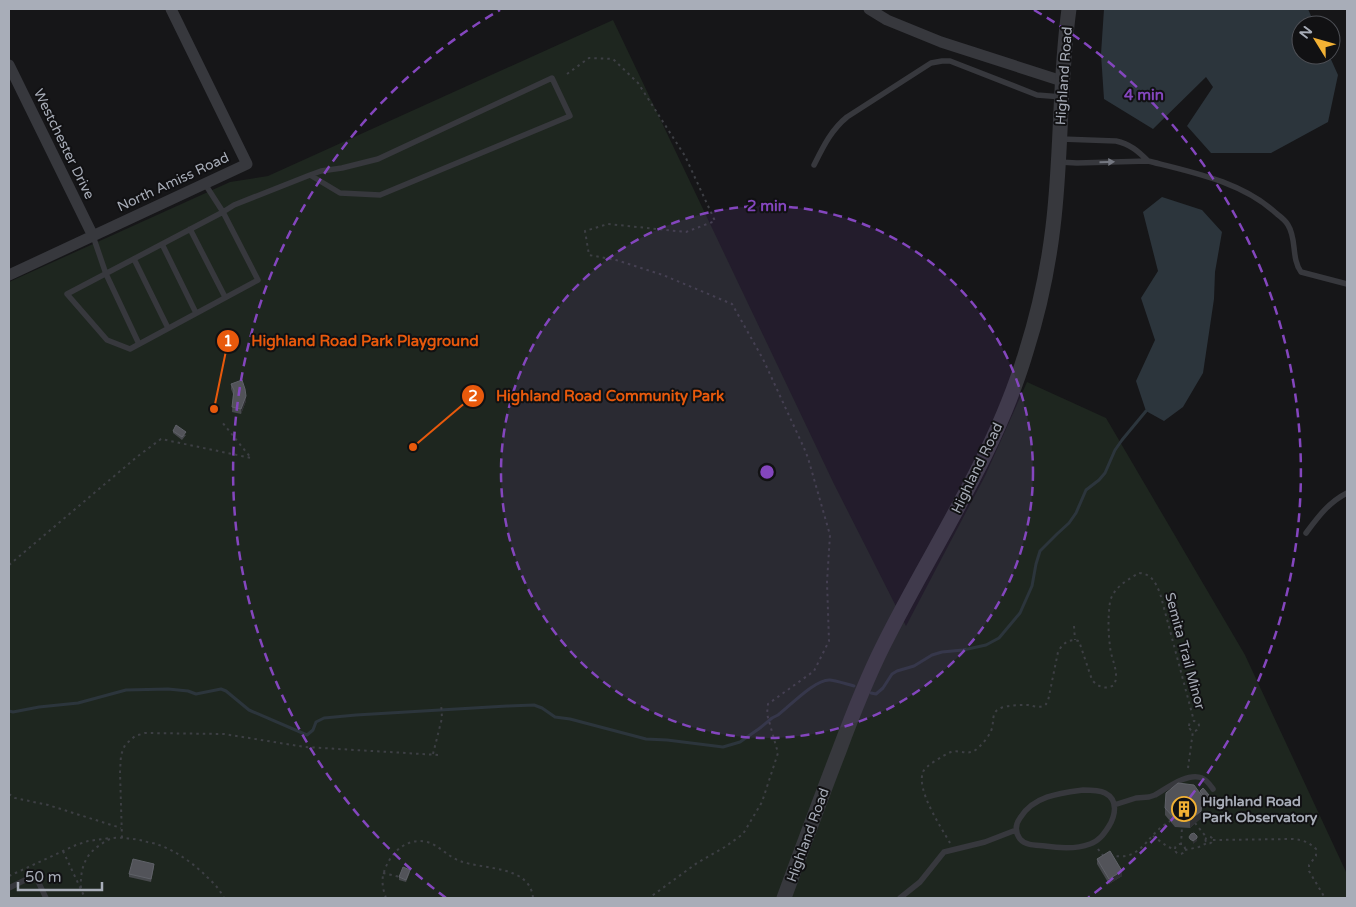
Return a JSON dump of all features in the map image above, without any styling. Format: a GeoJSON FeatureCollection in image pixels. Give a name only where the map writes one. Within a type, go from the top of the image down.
{"type":"FeatureCollection","features":[{"type":"Feature","properties":{"kind":"street","name":"North Amiss Road"},"geometry":{"type":"LineString","coordinates":[[9,274],[248,164],[171,9]]}},
{"type":"Feature","properties":{"kind":"street"},"geometry":{"type":"LineString","coordinates":[[869,9],[887,20],[941,42],[1062,81]]}},
{"type":"Feature","properties":{"kind":"street","name":"Highland Road"},"geometry":{"type":"LineString","coordinates":[[784,898],[867,678],[892,627],[978,469],[994,437],[1019,376],[1036,318],[1053,227],[1059,162],[1062,81],[1069,9]]}},
{"type":"Feature","properties":{"kind":"street","name":"Westchester Drive"},"geometry":{"type":"LineString","coordinates":[[9,65],[93,236]]}},
{"type":"Feature","properties":{"kind":"lane"},"geometry":{"type":"LineString","coordinates":[[814,165],[826,140],[838,124],[932,63],[950,61],[1037,95],[1062,97]]}},
{"type":"Feature","properties":{"kind":"lane"},"geometry":{"type":"LineString","coordinates":[[205,184],[223,212],[258,280],[130,348],[107,340],[67,294],[223,212],[234,205],[310,175],[322,171],[378,159],[552,78],[570,116],[380,195],[340,193],[310,175]]}},
{"type":"Feature","properties":{"kind":"lane"},"geometry":{"type":"LineString","coordinates":[[1060,139],[1124,143],[1131,146],[1148,161]]}},
{"type":"Feature","properties":{"kind":"lane"},"geometry":{"type":"LineString","coordinates":[[1059,162],[1148,161],[1223,182],[1246,192],[1270,207],[1288,224],[1292,235],[1297,267],[1301,272],[1347,284]]}},
{"type":"Feature","properties":{"kind":"lane"},"geometry":{"type":"LineString","coordinates":[[190,229],[225,297]]}},
{"type":"Feature","properties":{"kind":"lane"},"geometry":{"type":"LineString","coordinates":[[93,236],[106,274],[139,344]]}},
{"type":"Feature","properties":{"kind":"lane"},"geometry":{"type":"LineString","coordinates":[[162,244],[196,313]]}},
{"type":"Feature","properties":{"kind":"lane"},"geometry":{"type":"LineString","coordinates":[[134,259],[168,328]]}},
{"type":"Feature","properties":{"kind":"lane"},"geometry":{"type":"LineString","coordinates":[[1306,533],[1321,512],[1337,498],[1347,493]]}},
{"type":"Feature","properties":{"kind":"lane"},"geometry":{"type":"LineString","coordinates":[[1114,805],[1136,798],[1155,795],[1187,778],[1196,776],[1209,783],[1213,789]]}},
{"type":"Feature","properties":{"kind":"lane"},"geometry":{"type":"LineString","coordinates":[[1100,791],[1110,796],[1114,805],[1114,819],[1104,834],[1089,845],[1061,848],[1028,844],[1018,837],[1016,830],[1017,822],[1022,814],[1032,804],[1043,798],[1063,792],[1100,791]]}},
{"type":"Feature","properties":{"kind":"lane"},"geometry":{"type":"LineString","coordinates":[[900,898],[920,882],[944,852],[985,842],[1016,830]]}},
{"type":"Feature","properties":{"kind":"lane"},"geometry":{"type":"LineString","coordinates":[[9,888],[35,875],[46,898]]}},
{"type":"Feature","properties":{"kind":"path"},"geometry":{"type":"LineString","coordinates":[[567,74],[589,58],[613,58],[638,83],[685,156],[715,221],[686,232],[608,224],[584,231],[589,255],[616,260],[663,275],[732,304],[763,359],[808,458],[830,535],[828,582],[829,641],[814,671],[768,704],[767,714],[778,753],[762,802],[743,834],[725,847],[697,862],[649,898]]}},
{"type":"Feature","properties":{"kind":"path"},"geometry":{"type":"LineString","coordinates":[[9,565],[138,456],[161,439],[251,458],[222,422]]}},
{"type":"Feature","properties":{"kind":"path","name":"Semita Trail Minor"},"geometry":{"type":"LineString","coordinates":[[1075,640],[1081,644],[1092,680],[1103,688],[1114,685],[1117,677],[1110,645],[1109,609],[1111,597],[1116,590],[1133,576],[1139,573],[1148,575],[1152,578],[1160,593],[1194,722]]}},
{"type":"Feature","properties":{"kind":"path"},"geometry":{"type":"LineString","coordinates":[[954,849],[928,804],[922,779],[924,770],[951,752],[968,753],[978,749],[991,731],[993,715],[997,710],[1008,706],[1025,705],[1040,707],[1046,704],[1058,652],[1067,642],[1075,640],[1074,626]]}},
{"type":"Feature","properties":{"kind":"path"},"geometry":{"type":"LineString","coordinates":[[433,754],[442,718],[440,703]]}},
{"type":"Feature","properties":{"kind":"path"},"geometry":{"type":"LineString","coordinates":[[1191,722],[1197,722],[1198,730],[1193,731],[1189,727],[1191,722]]}},
{"type":"Feature","properties":{"kind":"path"},"geometry":{"type":"LineString","coordinates":[[1187,778],[1193,731]]}},
{"type":"Feature","properties":{"kind":"path"},"geometry":{"type":"LineString","coordinates":[[122,838],[121,755],[125,745],[135,736],[145,733],[224,734],[305,747],[439,754]]}},
{"type":"Feature","properties":{"kind":"path"},"geometry":{"type":"LineString","coordinates":[[9,794],[15,798],[48,805],[122,828]]}},
{"type":"Feature","properties":{"kind":"path"},"geometry":{"type":"LineString","coordinates":[[1094,842],[1104,858],[1108,854],[1115,856],[1132,855],[1139,852],[1170,821]]}},
{"type":"Feature","properties":{"kind":"path"},"geometry":{"type":"LineString","coordinates":[[1195,823],[1208,838],[1211,837],[1213,840],[1293,839],[1303,840],[1311,844],[1316,850],[1316,856],[1309,865],[1310,871],[1325,898]]}},
{"type":"Feature","properties":{"kind":"path"},"geometry":{"type":"LineString","coordinates":[[1182,827],[1181,845],[1184,845],[1184,850]]}},
{"type":"Feature","properties":{"kind":"path"},"geometry":{"type":"LineString","coordinates":[[1153,836],[1168,847],[1176,849]]}},
{"type":"Feature","properties":{"kind":"path"},"geometry":{"type":"LineString","coordinates":[[81,888],[82,869],[88,856],[95,847],[112,838]]}},
{"type":"Feature","properties":{"kind":"path"},"geometry":{"type":"LineString","coordinates":[[9,876],[80,843],[122,838],[159,845],[181,855],[212,881],[222,892],[224,898]]}},
{"type":"Feature","properties":{"kind":"path"},"geometry":{"type":"LineString","coordinates":[[1207,843],[1206,839],[1208,838]]}},
{"type":"Feature","properties":{"kind":"path"},"geometry":{"type":"LineString","coordinates":[[1181,845],[1178,844],[1176,847],[1175,852],[1177,854],[1182,854],[1184,850],[1207,843],[1211,844],[1213,840]]}},
{"type":"Feature","properties":{"kind":"path"},"geometry":{"type":"LineString","coordinates":[[386,898],[382,884],[383,873],[390,858],[400,847],[410,842],[421,841],[430,843],[458,861],[501,870],[518,876],[530,886],[533,898]]}},
{"type":"Feature","properties":{"kind":"path"},"geometry":{"type":"LineString","coordinates":[[63,851],[85,898]]}},
{"type":"Feature","properties":{"kind":"path"},"geometry":{"type":"LineString","coordinates":[[383,873],[400,876]]}},
{"type":"Feature","properties":{"kind":"shaded area"},"geometry":{"type":"Polygon","coordinates":[[[1104,9],[1308,9],[1311,15],[1291,15],[1291,65],[1334,65],[1338,75],[1328,122],[1271,153],[1211,153],[1187,126],[1213,87],[1206,77],[1153,129],[1104,99],[1101,54],[1104,9]]]}},
{"type":"Feature","properties":{"kind":"shaded area"},"geometry":{"type":"Polygon","coordinates":[[[613,20],[834,484],[906,626],[985,476],[1027,382],[1106,418],[1245,655],[1347,874],[1347,898],[9,898],[9,282],[230,182],[268,176],[613,20]]]}},
{"type":"Feature","properties":{"kind":"shaded area"},"geometry":{"type":"Polygon","coordinates":[[[1162,197],[1202,210],[1222,232],[1215,272],[1214,299],[1203,373],[1183,407],[1164,421],[1146,411],[1136,381],[1155,340],[1141,298],[1158,271],[1143,212],[1162,197]]]}},
{"type":"Feature","properties":{"kind":"building"},"geometry":{"type":"Polygon","coordinates":[[[242,380],[246,396],[241,409],[232,407],[234,390],[231,384],[242,380]]]}},
{"type":"Feature","properties":{"kind":"building"},"geometry":{"type":"Polygon","coordinates":[[[176,425],[186,432],[182,437],[173,431],[176,425]]]}},
{"type":"Feature","properties":{"kind":"building","name":"Highland Road Park Observatory"},"geometry":{"type":"Polygon","coordinates":[[[1178,783],[1194,785],[1202,796],[1201,811],[1190,820],[1175,819],[1165,808],[1166,793],[1178,783]]]}},
{"type":"Feature","properties":{"kind":"building"},"geometry":{"type":"Polygon","coordinates":[[[1203,788],[1209,795],[1206,798],[1200,791],[1203,788]]]}},
{"type":"Feature","properties":{"kind":"building"},"geometry":{"type":"Polygon","coordinates":[[[1194,833],[1197,838],[1193,841],[1189,837],[1194,833]]]}},
{"type":"Feature","properties":{"kind":"building"},"geometry":{"type":"Polygon","coordinates":[[[1110,851],[1122,871],[1109,879],[1097,859],[1110,851]]]}},
{"type":"Feature","properties":{"kind":"building"},"geometry":{"type":"Polygon","coordinates":[[[133,859],[154,864],[151,879],[129,874],[133,859]]]}},
{"type":"Feature","properties":{"kind":"building"},"geometry":{"type":"Polygon","coordinates":[[[403,867],[410,870],[406,880],[399,877],[403,867]]]}},
{"type":"Feature","properties":{"kind":"waterway"},"geometry":{"type":"LineString","coordinates":[[871,693],[876,694],[883,688],[892,674],[914,666],[932,655],[986,645],[999,638],[1020,613],[1032,586],[1040,551],[1069,523],[1076,513],[1086,490],[1105,473],[1115,450],[1146,411]]}},
{"type":"Feature","properties":{"kind":"waterway"},"geometry":{"type":"LineString","coordinates":[[9,711],[78,703],[126,690],[168,689],[188,691],[196,694],[221,689],[249,710],[307,735],[313,730],[316,722],[324,718],[534,705],[555,717],[570,719],[646,739],[723,747],[740,742],[817,684],[830,680],[854,686]]}},
{"type":"Feature","properties":{"kind":"place","name":"Highland Road Park Playground"},"geometry":{"type":"Point","coordinates":[214,409]}},
{"type":"Feature","properties":{"kind":"place","name":"Highland Road Community Park"},"geometry":{"type":"Point","coordinates":[413,447]}},
{"type":"Feature","properties":{"kind":"place","name":"Highland Road Park Observatory"},"geometry":{"type":"Point","coordinates":[1184,809]}}]}
